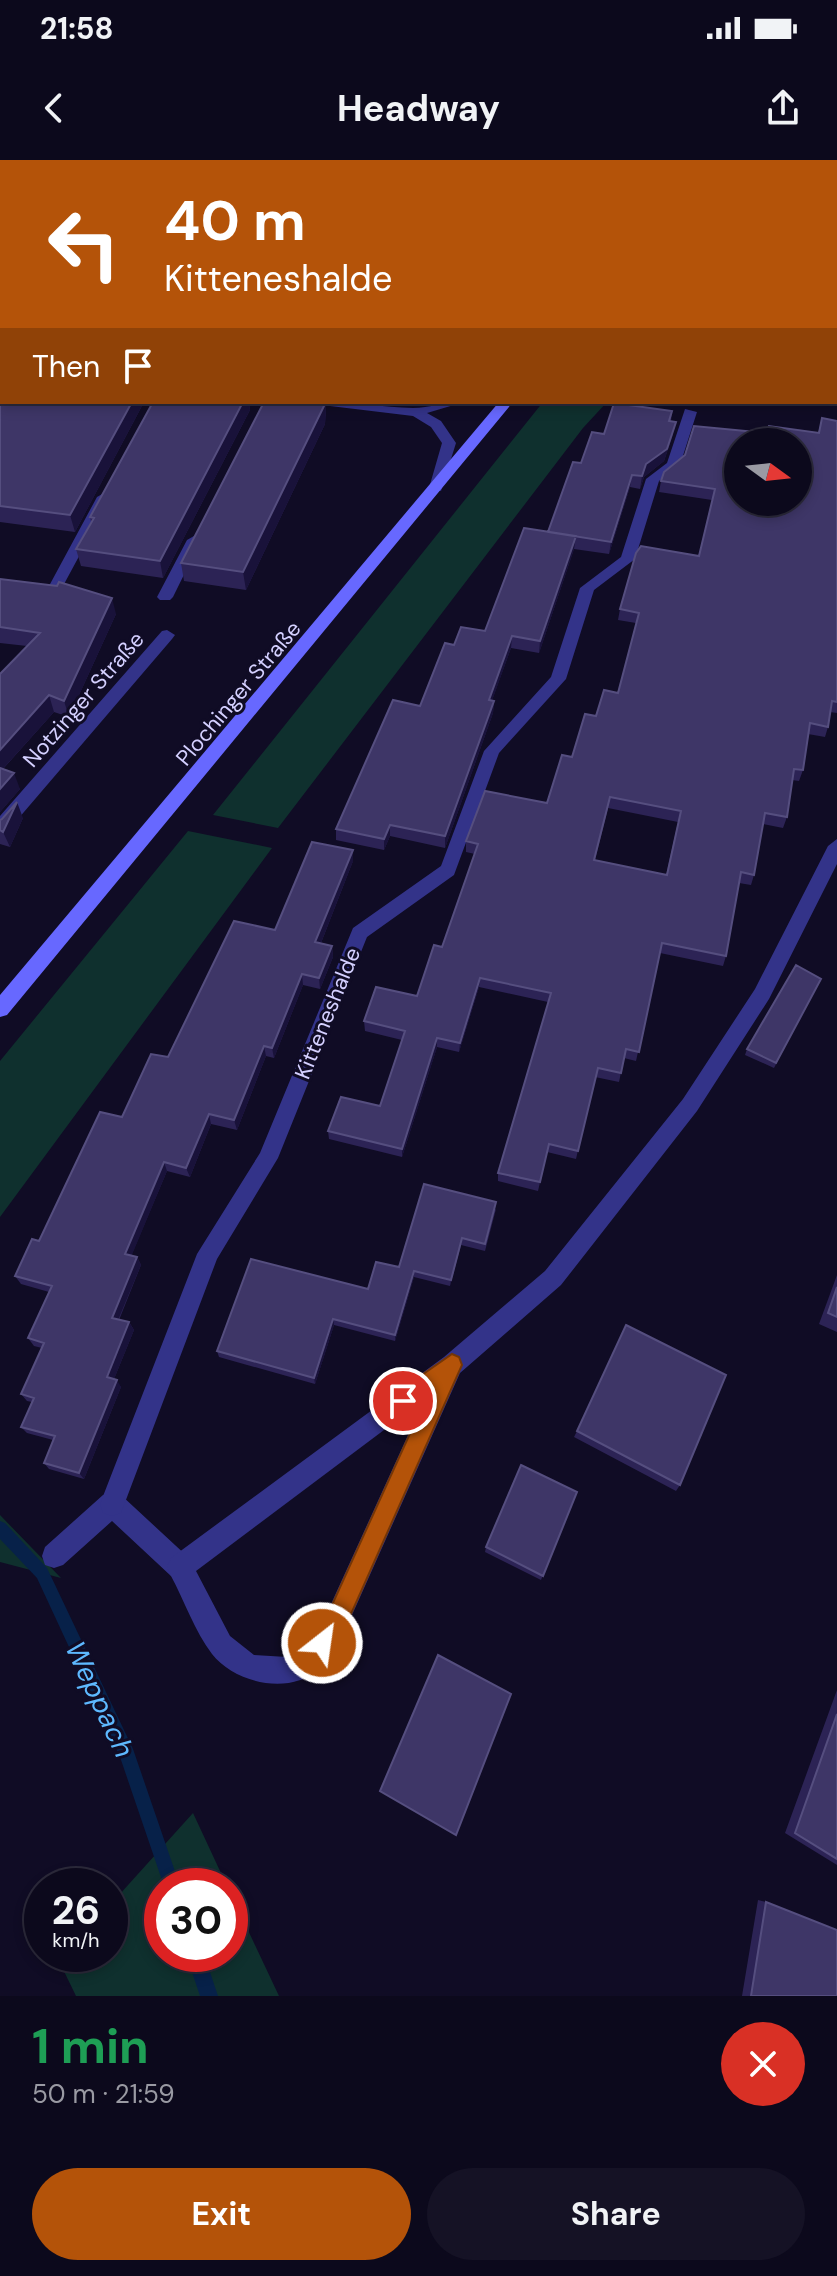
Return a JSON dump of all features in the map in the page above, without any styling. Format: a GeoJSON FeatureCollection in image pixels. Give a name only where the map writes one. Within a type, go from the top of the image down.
{"type":"FeatureCollection","features":[{"type":"Feature","properties":{"kind":"main road","name":"Plochinger Straße"},"geometry":{"type":"LineString","coordinates":[[0,1009],[504,404]]}},
{"type":"Feature","properties":{"kind":"street"},"geometry":{"type":"LineString","coordinates":[[347,404],[416,412],[449,404]]}},
{"type":"Feature","properties":{"kind":"street"},"geometry":{"type":"LineString","coordinates":[[416,412],[436,424],[449,443],[436,488]]}},
{"type":"Feature","properties":{"kind":"street","name":"Kitteneshalde"},"geometry":{"type":"LineString","coordinates":[[112,1504],[208,1254],[268,1158],[360,933],[448,870],[492,751],[558,679],[587,588],[628,559],[653,479],[673,465],[690,412]]}},
{"type":"Feature","properties":{"kind":"street"},"geometry":{"type":"LineString","coordinates":[[56,586],[113,481]]}},
{"type":"Feature","properties":{"kind":"street"},"geometry":{"type":"LineString","coordinates":[[165,597],[200,528]]}},
{"type":"Feature","properties":{"kind":"street","name":"Notzinger Straße"},"geometry":{"type":"LineString","coordinates":[[0,828],[167,635]]}},
{"type":"Feature","properties":{"kind":"street"},"geometry":{"type":"LineString","coordinates":[[180,1567],[452,1365],[553,1278],[690,1105],[762,994],[837,846]]}},
{"type":"Feature","properties":{"kind":"street"},"geometry":{"type":"LineString","coordinates":[[54,1556],[112,1504],[180,1567],[221,1645],[249,1668],[287,1670],[309,1661],[335,1624],[452,1365]]}},
{"type":"Feature","properties":{"kind":"green space"},"geometry":{"type":"Polygon","coordinates":[[[541,404],[605,404],[583,428],[278,828],[213,815],[541,404]]]}},
{"type":"Feature","properties":{"kind":"green space"},"geometry":{"type":"Polygon","coordinates":[[[188,831],[272,848],[0,1217],[0,1061],[188,831]]]}},
{"type":"Feature","properties":{"kind":"green space"},"geometry":{"type":"Polygon","coordinates":[[[0,1515],[61,1578],[0,1562],[0,1515]]]}},
{"type":"Feature","properties":{"kind":"green space"},"geometry":{"type":"Polygon","coordinates":[[[193,1813],[219,1868],[144,1868],[144,1972],[248,1972],[248,1930],[279,1996],[76,1996],[64,1972],[128,1972],[128,1885],[193,1813]]]}},
{"type":"Feature","properties":{"kind":"building"},"geometry":{"type":"Polygon","coordinates":[[[0,404],[131,404],[70,515],[0,506],[0,404]]]}},
{"type":"Feature","properties":{"kind":"building"},"geometry":{"type":"Polygon","coordinates":[[[152,404],[242,404],[160,561],[76,549],[94,518],[90,517],[152,404]]]}},
{"type":"Feature","properties":{"kind":"building"},"geometry":{"type":"Polygon","coordinates":[[[263,404],[324,404],[243,572],[181,563],[263,404]]]}},
{"type":"Feature","properties":{"kind":"building"},"geometry":{"type":"Polygon","coordinates":[[[614,404],[672,411],[669,421],[676,422],[667,449],[646,464],[642,476],[632,475],[611,542],[548,532],[573,462],[581,463],[592,432],[604,434],[614,404]]]}},
{"type":"Feature","properties":{"kind":"building"},"geometry":{"type":"Polygon","coordinates":[[[822,418],[837,421],[837,702],[832,701],[828,727],[810,723],[803,770],[794,769],[787,817],[765,813],[754,875],[741,872],[726,956],[662,943],[639,1052],[626,1049],[621,1073],[598,1068],[578,1151],[549,1144],[540,1182],[498,1173],[551,993],[480,978],[460,1043],[437,1038],[402,1149],[328,1131],[341,1097],[380,1106],[405,1031],[364,1021],[376,987],[417,996],[434,945],[442,947],[478,844],[466,841],[485,791],[547,803],[562,755],[572,757],[585,714],[596,716],[604,690],[618,693],[639,613],[620,609],[636,553],[641,546],[699,556],[715,489],[661,481],[664,472],[685,455],[694,426],[724,429],[724,516],[812,516],[812,432],[819,433],[822,418]],[[610,797],[594,860],[667,875],[681,811],[610,797]]]}},
{"type":"Feature","properties":{"kind":"building"},"geometry":{"type":"Polygon","coordinates":[[[524,528],[576,536],[540,641],[512,636],[489,700],[494,701],[445,836],[390,825],[384,839],[336,829],[393,700],[420,706],[445,643],[454,645],[461,627],[485,631],[524,528]]]}},
{"type":"Feature","properties":{"kind":"building"},"geometry":{"type":"Polygon","coordinates":[[[0,579],[57,586],[59,582],[112,598],[64,701],[49,695],[0,750],[0,674],[40,633],[0,627],[0,579]]]}},
{"type":"Feature","properties":{"kind":"building"},"geometry":{"type":"Polygon","coordinates":[[[0,768],[14,773],[0,789],[0,768]]]}},
{"type":"Feature","properties":{"kind":"building"},"geometry":{"type":"Polygon","coordinates":[[[17,802],[3,832],[0,830],[0,820],[17,802]]]}},
{"type":"Feature","properties":{"kind":"building"},"geometry":{"type":"Polygon","coordinates":[[[312,842],[353,850],[315,942],[332,946],[319,978],[302,974],[272,1048],[264,1046],[234,1120],[209,1114],[186,1168],[164,1162],[125,1254],[137,1257],[112,1318],[129,1322],[107,1377],[117,1380],[79,1473],[44,1463],[55,1436],[21,1427],[34,1398],[21,1394],[44,1343],[28,1338],[52,1286],[15,1276],[32,1239],[39,1241],[100,1112],[122,1117],[151,1054],[168,1057],[234,921],[275,930],[312,842]]]}},
{"type":"Feature","properties":{"kind":"building"},"geometry":{"type":"Polygon","coordinates":[[[796,965],[821,979],[776,1063],[747,1049],[796,965]]]}},
{"type":"Feature","properties":{"kind":"building"},"geometry":{"type":"Polygon","coordinates":[[[424,1184],[496,1202],[485,1244],[462,1238],[451,1280],[414,1271],[395,1335],[333,1319],[314,1378],[217,1351],[251,1259],[368,1289],[376,1262],[399,1267],[424,1184]]]}},
{"type":"Feature","properties":{"kind":"building"},"geometry":{"type":"Polygon","coordinates":[[[837,1287],[837,1317],[828,1313],[837,1287]]]}},
{"type":"Feature","properties":{"kind":"building"},"geometry":{"type":"Polygon","coordinates":[[[626,1325],[726,1375],[680,1485],[577,1431],[626,1325]]]}},
{"type":"Feature","properties":{"kind":"building"},"geometry":{"type":"Polygon","coordinates":[[[521,1465],[577,1492],[543,1576],[486,1547],[521,1465]]]}},
{"type":"Feature","properties":{"kind":"building"},"geometry":{"type":"Polygon","coordinates":[[[438,1655],[511,1694],[456,1835],[380,1791],[438,1655]]]}},
{"type":"Feature","properties":{"kind":"building"},"geometry":{"type":"Polygon","coordinates":[[[837,1714],[837,1859],[795,1833],[837,1714]]]}},
{"type":"Feature","properties":{"kind":"building"},"geometry":{"type":"Polygon","coordinates":[[[766,1902],[837,1930],[837,1996],[751,1996],[766,1902]]]}},
{"type":"Feature","properties":{"kind":"waterway","name":"Weppach"},"geometry":{"type":"LineString","coordinates":[[0,1528],[42,1573],[127,1755],[166,1868]]}},
{"type":"Feature","properties":{"kind":"waterway","name":"Weppach"},"geometry":{"type":"LineString","coordinates":[[201,1972],[209,1996]]}},
{"type":"Feature","properties":{"kind":"route"},"geometry":{"type":"LineString","coordinates":[[322,1643],[335,1624],[452,1365],[403,1401]]}}]}
